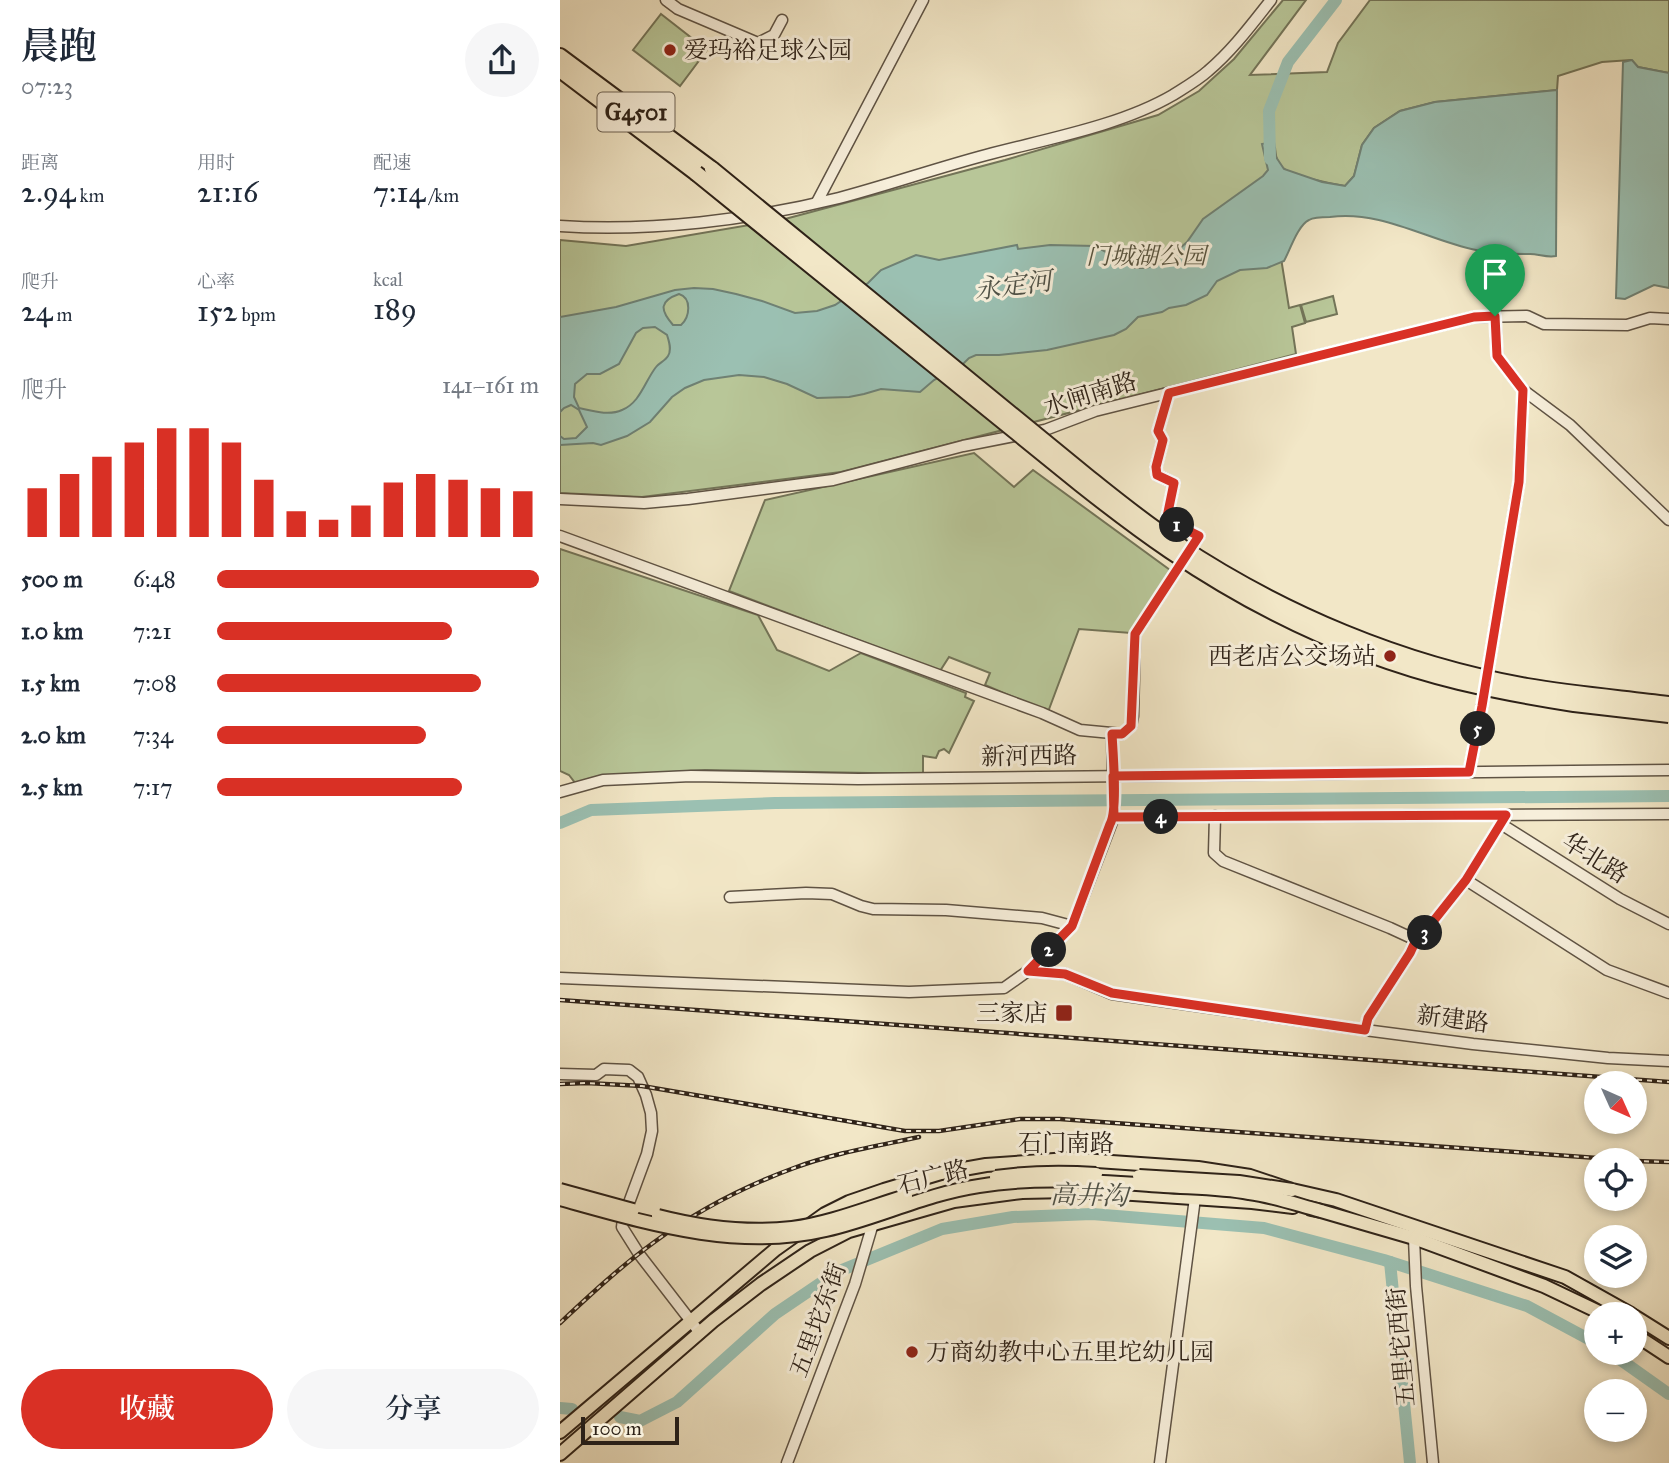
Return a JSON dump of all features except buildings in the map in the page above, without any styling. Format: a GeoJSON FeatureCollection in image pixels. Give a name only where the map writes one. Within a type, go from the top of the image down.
{"type":"FeatureCollection","features":[{"type":"Feature","properties":{"kind":"highway","name":"G4501"},"geometry":{"type":"LineString","coordinates":[[560,56],[712,169],[1126,506],[1176,543],[1262,594],[1340,630],[1423,661],[1525,685],[1669,704]]}},
{"type":"Feature","properties":{"kind":"highway","name":"G4501"},"geometry":{"type":"LineString","coordinates":[[560,70],[696,173],[1129,523],[1220,583],[1298,624],[1419,671],[1523,696],[1669,715]]}},
{"type":"Feature","properties":{"kind":"main road","name":"石门南路"},"geometry":{"type":"LineString","coordinates":[[562,1430],[776,1249],[825,1214],[884,1190],[986,1165],[1068,1159],[1198,1168],[1250,1176],[1292,1191],[1336,1200],[1584,1305]]}},
{"type":"Feature","properties":{"kind":"main road","name":"石广路"},"geometry":{"type":"LineString","coordinates":[[560,1190],[664,1218],[750,1230],[793,1228],[840,1217],[938,1186],[1024,1173],[1068,1172],[1239,1182],[1292,1191]]}},
{"type":"Feature","properties":{"kind":"main road","name":"石广路"},"geometry":{"type":"LineString","coordinates":[[560,1199],[689,1232],[740,1238],[787,1237],[827,1230],[926,1198],[979,1186],[1037,1181],[1095,1181],[1250,1193],[1321,1210]]}},
{"type":"Feature","properties":{"kind":"main road","name":"石门南路"},"geometry":{"type":"LineString","coordinates":[[560,1454],[700,1332],[761,1284],[810,1251],[849,1231],[873,1224],[954,1202],[1022,1192],[1069,1191],[1193,1204],[1252,1202],[1321,1210],[1415,1233],[1566,1277],[1610,1302]]}},
{"type":"Feature","properties":{"kind":"main road","name":"石门南路"},"geometry":{"type":"LineString","coordinates":[[1663,1328],[1669,1338]]}},
{"type":"Feature","properties":{"kind":"main road"},"geometry":{"type":"LineString","coordinates":[[1647,1343],[1669,1357]]}},
{"type":"Feature","properties":{"kind":"street"},"geometry":{"type":"LineString","coordinates":[[666,0],[678,9],[758,43],[774,35],[782,20]]}},
{"type":"Feature","properties":{"kind":"street"},"geometry":{"type":"LineString","coordinates":[[817,202],[923,0]]}},
{"type":"Feature","properties":{"kind":"street"},"geometry":{"type":"LineString","coordinates":[[560,226],[593,228],[730,219],[817,202],[1120,119],[1171,96],[1208,72],[1242,37],[1271,0]]}},
{"type":"Feature","properties":{"kind":"street"},"geometry":{"type":"LineString","coordinates":[[1495,316],[1497,356],[1523,390],[1570,425],[1669,520]]}},
{"type":"Feature","properties":{"kind":"street","name":"水闸南路"},"geometry":{"type":"LineString","coordinates":[[560,499],[644,503],[833,480],[963,446],[1045,430],[1095,411],[1474,317],[1527,316],[1544,324],[1614,325],[1627,325],[1650,318],[1669,319]]}},
{"type":"Feature","properties":{"kind":"street"},"geometry":{"type":"LineString","coordinates":[[1469,772],[1519,482],[1523,390]]}},
{"type":"Feature","properties":{"kind":"street"},"geometry":{"type":"LineString","coordinates":[[560,536],[1042,713],[1080,730],[1122,734],[1131,726],[1135,634],[1199,536],[1167,517],[1174,483],[1157,475],[1156,467],[1163,440],[1158,431],[1169,393]]}},
{"type":"Feature","properties":{"kind":"street"},"geometry":{"type":"LineString","coordinates":[[560,978],[909,992],[1004,988],[1028,971],[1072,926],[1114,817],[1112,734]]}},
{"type":"Feature","properties":{"kind":"street","name":"新河西路"},"geometry":{"type":"LineString","coordinates":[[560,792],[603,780],[691,776],[858,779],[1669,770]]}},
{"type":"Feature","properties":{"kind":"street"},"geometry":{"type":"LineString","coordinates":[[1114,817],[1503,819],[1669,814]]}},
{"type":"Feature","properties":{"kind":"street"},"geometry":{"type":"LineString","coordinates":[[1215,816],[1214,853],[1223,862],[1416,940]]}},
{"type":"Feature","properties":{"kind":"street"},"geometry":{"type":"LineString","coordinates":[[1365,1030],[1368,1018],[1416,940],[1466,880],[1503,819]]}},
{"type":"Feature","properties":{"kind":"street","name":"华北路"},"geometry":{"type":"LineString","coordinates":[[1503,819],[1620,899],[1669,924]]}},
{"type":"Feature","properties":{"kind":"street"},"geometry":{"type":"LineString","coordinates":[[1466,880],[1607,970],[1669,993]]}},
{"type":"Feature","properties":{"kind":"street"},"geometry":{"type":"LineString","coordinates":[[730,897],[832,894],[873,909],[946,910],[1042,918],[1072,926]]}},
{"type":"Feature","properties":{"kind":"street","name":"新建路"},"geometry":{"type":"LineString","coordinates":[[1028,971],[1065,974],[1112,993],[1365,1030],[1584,1056],[1669,1061]]}},
{"type":"Feature","properties":{"kind":"street"},"geometry":{"type":"LineString","coordinates":[[560,1074],[596,1076],[604,1069],[629,1070],[639,1077],[651,1113],[652,1131],[622,1227],[639,1254],[700,1332]]}},
{"type":"Feature","properties":{"kind":"street","name":"五里坨东街"},"geometry":{"type":"LineString","coordinates":[[787,1463],[855,1284],[884,1190]]}},
{"type":"Feature","properties":{"kind":"street"},"geometry":{"type":"LineString","coordinates":[[1160,1463],[1193,1204]]}},
{"type":"Feature","properties":{"kind":"street","name":"五里坨西街"},"geometry":{"type":"LineString","coordinates":[[1415,1233],[1416,1286],[1433,1463]]}},
{"type":"Feature","properties":{"kind":"green space","name":"门城湖公园"},"geometry":{"type":"Polygon","coordinates":[[[1283,0],[1306,0],[1250,75],[1327,72],[1338,43],[1370,0],[1669,0],[1669,73],[1638,67],[1631,60],[1602,62],[1558,76],[1557,90],[1435,102],[1400,111],[1374,128],[1362,145],[1354,176],[1345,186],[1288,171],[1278,161],[1275,147],[1269,183],[1289,308],[1300,305],[1305,323],[1292,327],[1296,354],[841,472],[642,497],[560,493],[560,240],[626,246],[785,219],[1005,160],[1158,115],[1199,91],[1234,59],[1283,0]]]}},
{"type":"Feature","properties":{"kind":"green space","name":"爱玛裕足球公园"},"geometry":{"type":"Polygon","coordinates":[[[661,14],[707,50],[680,86],[633,50],[661,14]]]}},
{"type":"Feature","properties":{"kind":"green space"},"geometry":{"type":"Polygon","coordinates":[[[1333,296],[1337,314],[1306,322],[1301,305],[1333,296]]]}},
{"type":"Feature","properties":{"kind":"green space"},"geometry":{"type":"Polygon","coordinates":[[[974,453],[1014,487],[1033,470],[1170,570],[1131,633],[1079,629],[1048,712],[985,685],[990,673],[949,657],[940,671],[729,591],[765,500],[974,453]]]}},
{"type":"Feature","properties":{"kind":"green space"},"geometry":{"type":"Polygon","coordinates":[[[560,549],[758,615],[777,650],[829,671],[861,653],[966,693],[965,697],[974,701],[949,753],[944,749],[939,751],[936,758],[923,756],[923,774],[705,770],[603,776],[576,784],[569,775],[560,771],[560,549]]]}},
{"type":"Feature","properties":{"kind":"water"},"geometry":{"type":"Polygon","coordinates":[[[1632,60],[1638,67],[1669,73],[1669,288],[1654,285],[1625,299],[1616,298],[1623,62],[1632,60]]]}},
{"type":"Feature","properties":{"kind":"water","name":"永定河"},"geometry":{"type":"Polygon","coordinates":[[[1557,90],[1556,256],[1482,251],[1368,218],[1316,218],[1301,227],[1284,261],[1267,268],[1240,270],[1217,281],[1207,295],[1186,305],[1138,317],[1126,329],[1114,335],[1047,350],[976,355],[934,380],[920,392],[881,389],[849,397],[817,398],[764,377],[739,375],[704,380],[672,397],[650,422],[627,436],[601,445],[560,445],[560,436],[564,439],[576,438],[587,427],[579,410],[571,405],[560,412],[560,317],[694,288],[736,294],[795,313],[817,311],[835,305],[868,283],[881,270],[916,255],[939,260],[1017,245],[1018,249],[1050,245],[1095,246],[1135,268],[1146,268],[1164,262],[1187,242],[1203,219],[1263,176],[1268,170],[1262,144],[1274,142],[1276,157],[1284,169],[1322,182],[1345,186],[1354,176],[1362,145],[1374,128],[1400,111],[1435,102],[1557,90]],[[679,294],[668,300],[664,306],[673,325],[681,325],[688,313],[688,303],[679,294]],[[655,327],[643,328],[636,333],[619,364],[600,374],[587,374],[575,384],[574,397],[579,408],[612,413],[628,407],[633,402],[656,367],[669,354],[667,335],[655,327]]]}},
{"type":"Feature","properties":{"kind":"waterway"},"geometry":{"type":"LineString","coordinates":[[1270,159],[1269,111],[1288,62],[1336,0]]}},
{"type":"Feature","properties":{"kind":"waterway"},"geometry":{"type":"LineString","coordinates":[[560,823],[591,810],[775,803],[1669,796]]}},
{"type":"Feature","properties":{"kind":"waterway","name":"高井沟"},"geometry":{"type":"LineString","coordinates":[[620,1417],[640,1421],[677,1402],[775,1314],[837,1272],[942,1229],[1013,1217],[1092,1214],[1264,1228],[1384,1260],[1527,1306],[1584,1337]]}},
{"type":"Feature","properties":{"kind":"waterway"},"geometry":{"type":"LineString","coordinates":[[1390,1262],[1410,1463]]}},
{"type":"Feature","properties":{"kind":"waterway","name":"高井沟"},"geometry":{"type":"LineString","coordinates":[[1628,1365],[1669,1394]]}},
{"type":"Feature","properties":{"kind":"waterway","name":"高井沟"},"geometry":{"type":"LineString","coordinates":[[560,1408],[572,1409]]}},
{"type":"Feature","properties":{"kind":"railway"},"geometry":{"type":"LineString","coordinates":[[560,1000],[1669,1082]]}},
{"type":"Feature","properties":{"kind":"railway"},"geometry":{"type":"LineString","coordinates":[[560,1084],[642,1086],[905,1131],[939,1131],[1020,1119],[1060,1119],[1584,1157]]}},
{"type":"Feature","properties":{"kind":"railway"},"geometry":{"type":"LineString","coordinates":[[560,1323],[641,1252],[721,1201],[757,1183],[809,1163],[919,1137]]}},
{"type":"Feature","properties":{"kind":"railway"},"geometry":{"type":"LineString","coordinates":[[1647,1161],[1669,1162]]}},
{"type":"Feature","properties":{"kind":"place","name":"爱玛裕足球公园"},"geometry":{"type":"Point","coordinates":[670,50]}},
{"type":"Feature","properties":{"kind":"place","name":"西老店公交场站"},"geometry":{"type":"Point","coordinates":[1390,656]}},
{"type":"Feature","properties":{"kind":"place","name":"三家店"},"geometry":{"type":"Point","coordinates":[1064,1013]}},
{"type":"Feature","properties":{"kind":"place","name":"万商幼教中心五里坨幼儿园"},"geometry":{"type":"Point","coordinates":[912,1352]}},
{"type":"Feature","properties":{"kind":"route"},"geometry":{"type":"LineString","coordinates":[[1495,316],[1474,317],[1169,393],[1158,431],[1163,440],[1156,467],[1157,475],[1174,483],[1167,517],[1199,536],[1135,634],[1131,726],[1122,734],[1112,734],[1113,776],[1114,817],[1072,926],[1028,971],[1065,974],[1112,993],[1365,1030],[1368,1018],[1416,940],[1466,880],[1506,815],[1114,817],[1113,776],[1469,772],[1519,482],[1523,390],[1497,356],[1495,316]]}}]}
